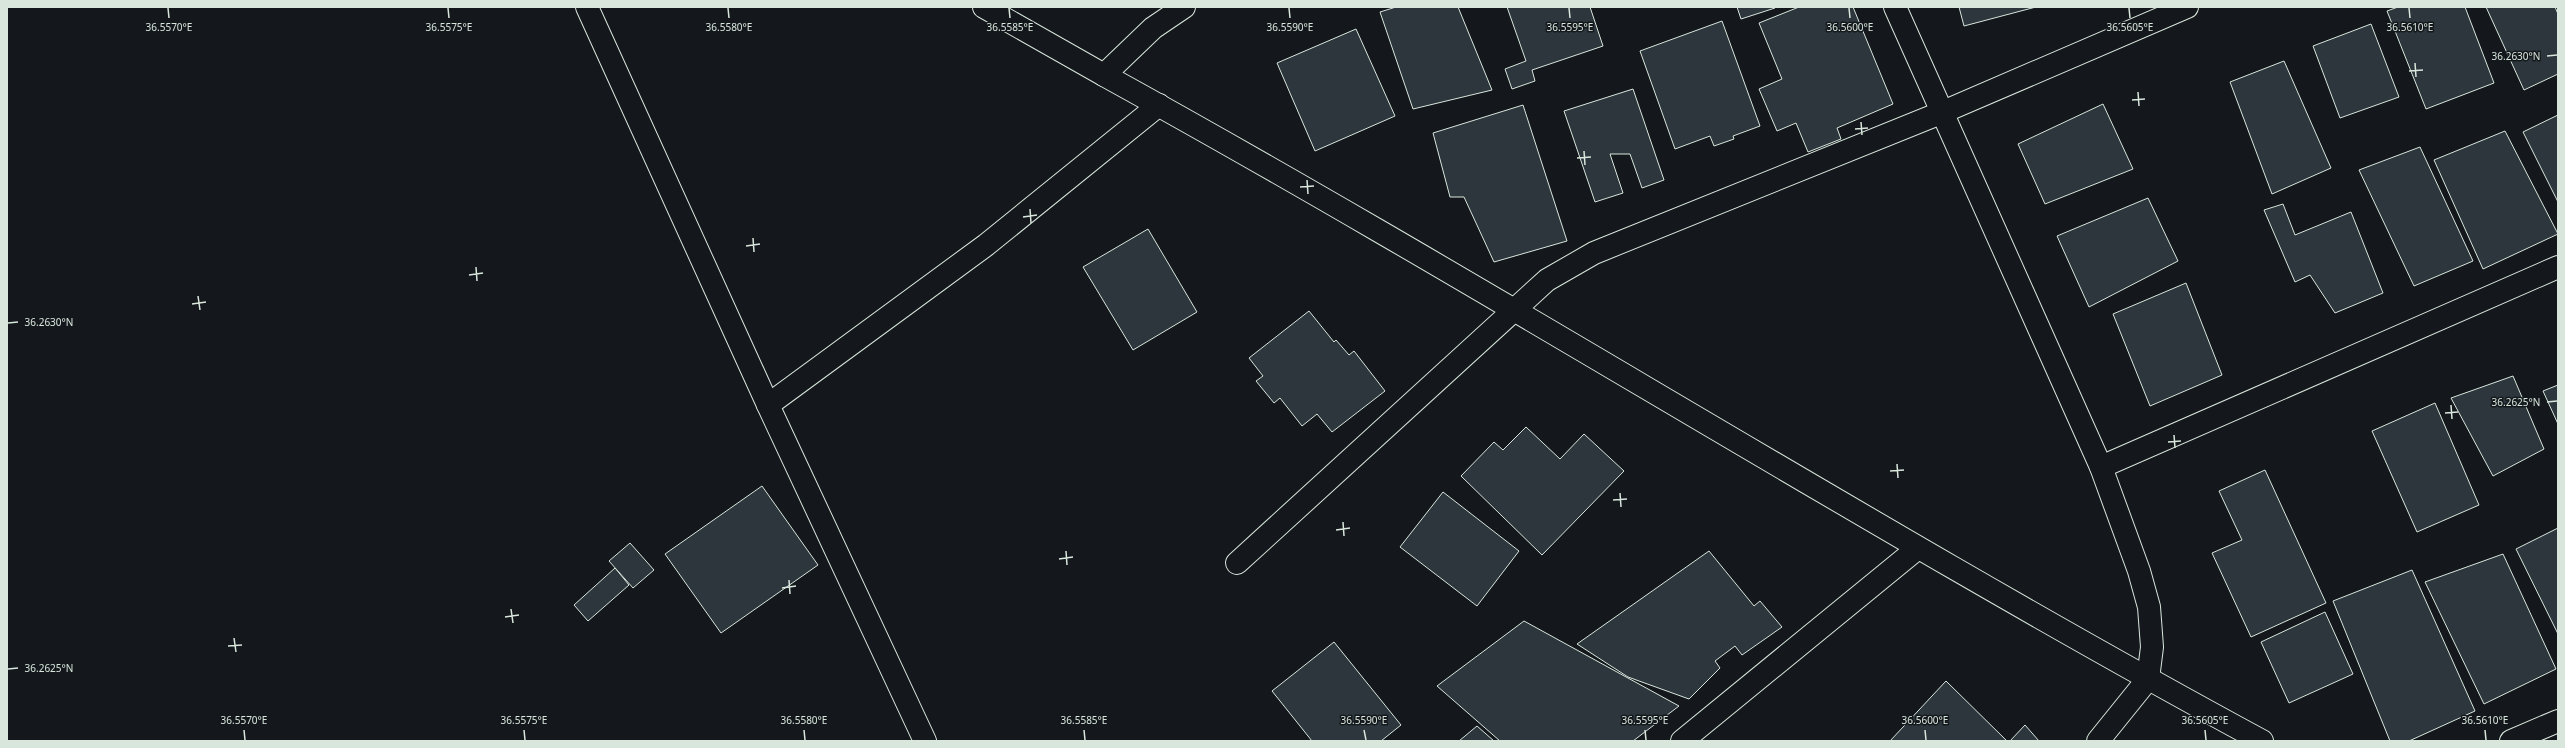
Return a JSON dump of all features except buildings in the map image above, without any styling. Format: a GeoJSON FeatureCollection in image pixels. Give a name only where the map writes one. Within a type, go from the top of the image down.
{"type":"FeatureCollection","features":[{"type":"Feature","properties":{"kind":"street"},"geometry":{"type":"LineString","coordinates":[[587,7],[768,405],[925,741]]}},
{"type":"Feature","properties":{"kind":"street"},"geometry":{"type":"LineString","coordinates":[[984,7],[1159,105],[1918,548],[2148,680],[2262,741]]}},
{"type":"Feature","properties":{"kind":"street"},"geometry":{"type":"LineString","coordinates":[[1104,75],[1153,28],[1184,7]]}},
{"type":"Feature","properties":{"kind":"street"},"geometry":{"type":"LineString","coordinates":[[1895,7],[2101,467],[2139,571],[2149,607],[2152,646],[2148,680],[2098,741]]}},
{"type":"Feature","properties":{"kind":"street"},"geometry":{"type":"LineString","coordinates":[[1237,563],[1548,280],[1594,253],[1943,112],[2187,7]]}},
{"type":"Feature","properties":{"kind":"street"},"geometry":{"type":"LineString","coordinates":[[768,405],[986,245],[1159,105]]}},
{"type":"Feature","properties":{"kind":"street"},"geometry":{"type":"LineString","coordinates":[[2101,467],[2558,267]]}},
{"type":"Feature","properties":{"kind":"street"},"geometry":{"type":"LineString","coordinates":[[1682,741],[1918,548]]}},
{"type":"Feature","properties":{"kind":"street"},"geometry":{"type":"LineString","coordinates":[[2511,741],[2558,722]]}}]}
